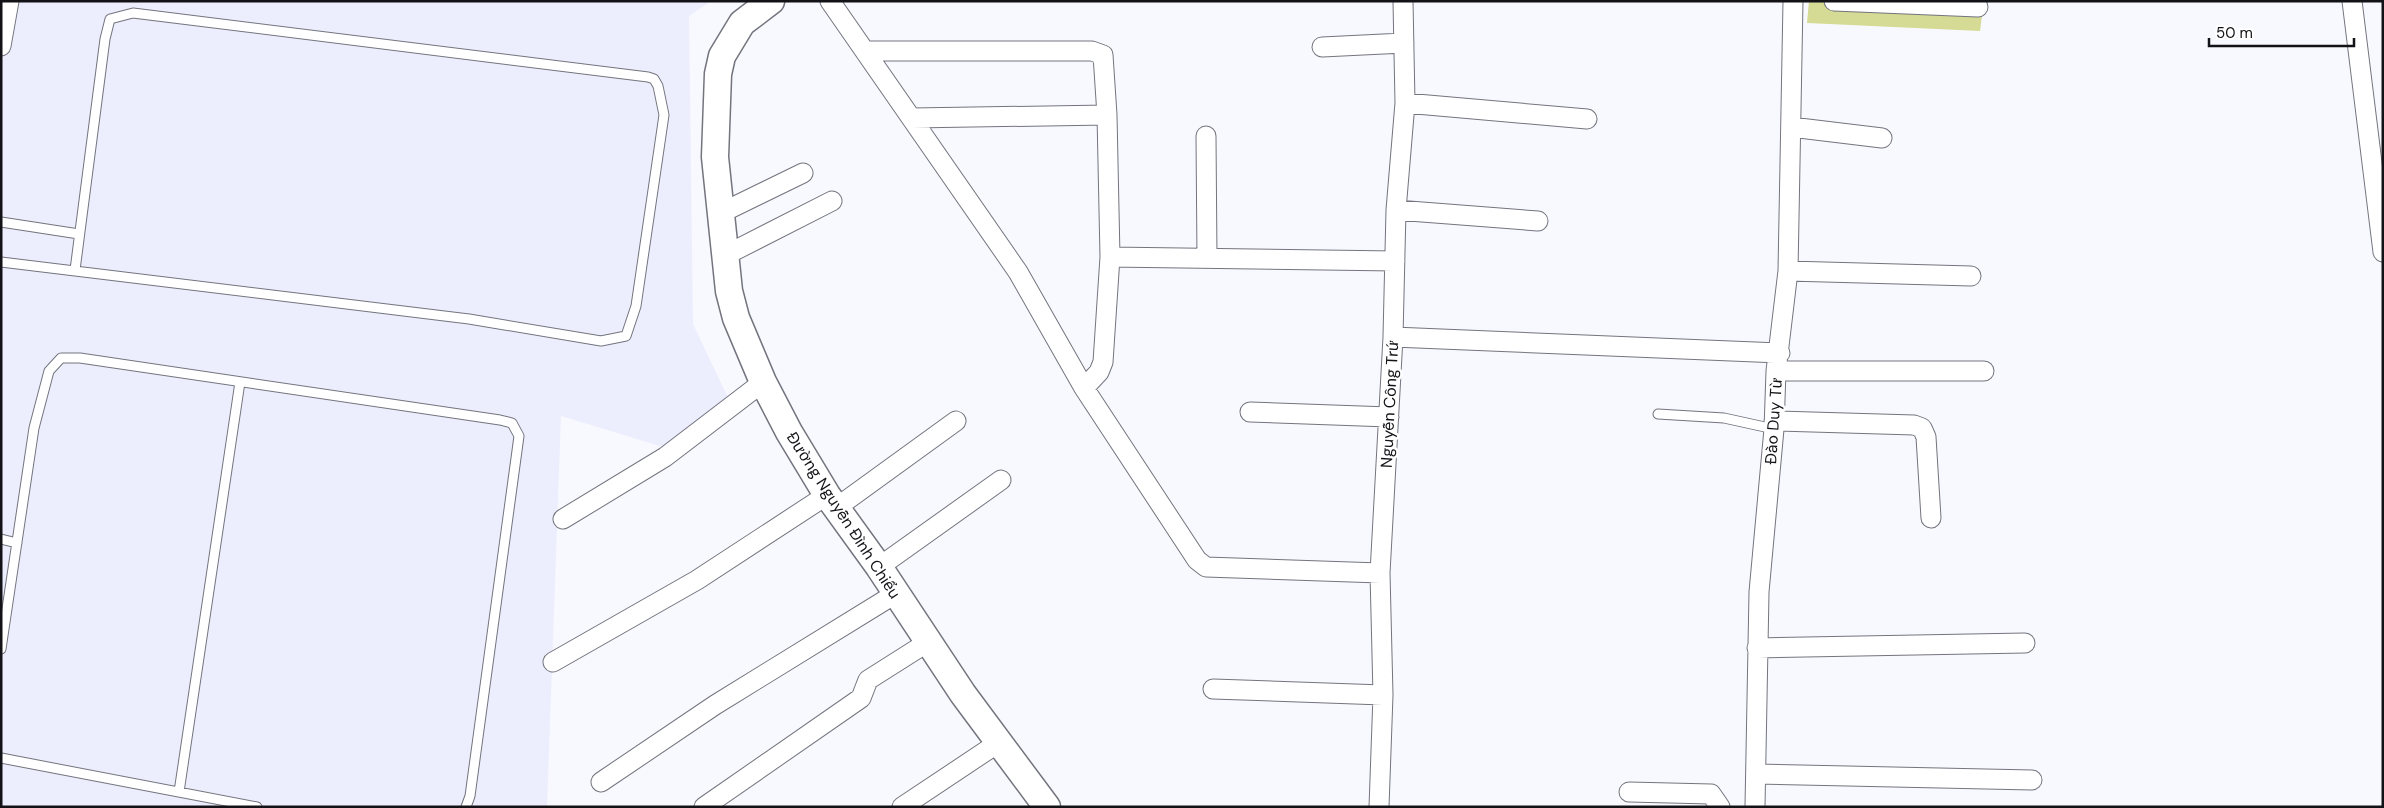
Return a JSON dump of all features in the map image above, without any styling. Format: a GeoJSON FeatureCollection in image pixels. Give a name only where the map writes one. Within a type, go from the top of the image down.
{"type":"FeatureCollection","features":[{"type":"Feature","properties":{"kind":"street"},"geometry":{"type":"LineString","coordinates":[[1,46],[9,1]]}},
{"type":"Feature","properties":{"kind":"street","name":"Đường Nguyễn Đình Chiểu"},"geometry":{"type":"LineString","coordinates":[[772,1],[742,23],[722,56],[718,74],[715,157],[724,256],[729,291],[736,318],[763,382],[789,432],[832,502],[879,567],[895,594],[998,743],[1047,807]]}},
{"type":"Feature","properties":{"kind":"street"},"geometry":{"type":"LineString","coordinates":[[830,1],[1018,272],[1084,388],[1197,560],[1206,567],[1380,573]]}},
{"type":"Feature","properties":{"kind":"street","name":"Nguyễn Công Trứ"},"geometry":{"type":"LineString","coordinates":[[1378,807],[1383,695],[1380,573],[1393,337],[1396,210],[1405,103],[1403,1]]}},
{"type":"Feature","properties":{"kind":"street","name":"Đào Duy Từ"},"geometry":{"type":"LineString","coordinates":[[1755,807],[1759,592],[1774,425],[1776,371],[1780,352],[1788,271],[1793,1]]}},
{"type":"Feature","properties":{"kind":"street"},"geometry":{"type":"LineString","coordinates":[[1834,1],[1978,7]]}},
{"type":"Feature","properties":{"kind":"street"},"geometry":{"type":"LineString","coordinates":[[2352,1],[2383,252]]}},
{"type":"Feature","properties":{"kind":"street"},"geometry":{"type":"LineString","coordinates":[[1322,47],[1404,43]]}},
{"type":"Feature","properties":{"kind":"street"},"geometry":{"type":"LineString","coordinates":[[866,51],[1098,52],[1103,55],[1105,62],[1107,115],[1110,257],[1103,362],[1099,372],[1084,388]]}},
{"type":"Feature","properties":{"kind":"street"},"geometry":{"type":"LineString","coordinates":[[1405,103],[1587,119]]}},
{"type":"Feature","properties":{"kind":"street"},"geometry":{"type":"LineString","coordinates":[[912,118],[1107,115]]}},
{"type":"Feature","properties":{"kind":"street"},"geometry":{"type":"LineString","coordinates":[[1791,126],[1882,138]]}},
{"type":"Feature","properties":{"kind":"street"},"geometry":{"type":"LineString","coordinates":[[1206,136],[1207,258]]}},
{"type":"Feature","properties":{"kind":"street"},"geometry":{"type":"LineString","coordinates":[[721,212],[803,173]]}},
{"type":"Feature","properties":{"kind":"street"},"geometry":{"type":"LineString","coordinates":[[724,256],[832,201]]}},
{"type":"Feature","properties":{"kind":"street"},"geometry":{"type":"LineString","coordinates":[[1396,210],[1538,221]]}},
{"type":"Feature","properties":{"kind":"street"},"geometry":{"type":"LineString","coordinates":[[1110,257],[1395,261]]}},
{"type":"Feature","properties":{"kind":"street"},"geometry":{"type":"LineString","coordinates":[[1788,271],[1971,276]]}},
{"type":"Feature","properties":{"kind":"street"},"geometry":{"type":"LineString","coordinates":[[1393,337],[1780,352]]}},
{"type":"Feature","properties":{"kind":"street"},"geometry":{"type":"LineString","coordinates":[[1776,371],[1984,371]]}},
{"type":"Feature","properties":{"kind":"street"},"geometry":{"type":"LineString","coordinates":[[563,519],[665,457],[763,382]]}},
{"type":"Feature","properties":{"kind":"street"},"geometry":{"type":"LineString","coordinates":[[1250,412],[1389,417]]}},
{"type":"Feature","properties":{"kind":"street"},"geometry":{"type":"LineString","coordinates":[[553,662],[832,502],[956,422]]}},
{"type":"Feature","properties":{"kind":"street"},"geometry":{"type":"LineString","coordinates":[[1774,425],[1914,425],[1922,428],[1926,437],[1931,518]]}},
{"type":"Feature","properties":{"kind":"street"},"geometry":{"type":"LineString","coordinates":[[879,567],[1001,480]]}},
{"type":"Feature","properties":{"kind":"street"},"geometry":{"type":"LineString","coordinates":[[602,782],[715,705],[895,594]]}},
{"type":"Feature","properties":{"kind":"street"},"geometry":{"type":"LineString","coordinates":[[704,807],[861,698],[868,680],[928,642]]}},
{"type":"Feature","properties":{"kind":"street"},"geometry":{"type":"LineString","coordinates":[[1758,648],[2025,643]]}},
{"type":"Feature","properties":{"kind":"street"},"geometry":{"type":"LineString","coordinates":[[1213,689],[1383,695]]}},
{"type":"Feature","properties":{"kind":"street"},"geometry":{"type":"LineString","coordinates":[[902,807],[998,743]]}},
{"type":"Feature","properties":{"kind":"street"},"geometry":{"type":"LineString","coordinates":[[1756,774],[2032,780]]}},
{"type":"Feature","properties":{"kind":"street"},"geometry":{"type":"LineString","coordinates":[[1629,792],[1710,794],[1720,807]]}},
{"type":"Feature","properties":{"kind":"lane"},"geometry":{"type":"LineString","coordinates":[[1,262],[469,318],[602,341],[626,336],[636,306],[664,115],[658,86],[654,79],[648,77],[615,72],[133,13],[110,19],[105,40],[75,270]]}},
{"type":"Feature","properties":{"kind":"lane"},"geometry":{"type":"LineString","coordinates":[[1,222],[79,234]]}},
{"type":"Feature","properties":{"kind":"lane"},"geometry":{"type":"LineString","coordinates":[[1,649],[34,428],[49,371],[61,358],[80,358],[512,423],[518,436],[470,796],[466,807]]}},
{"type":"Feature","properties":{"kind":"lane"},"geometry":{"type":"LineString","coordinates":[[179,792],[240,382]]}},
{"type":"Feature","properties":{"kind":"lane"},"geometry":{"type":"LineString","coordinates":[[1658,414],[1724,418],[1774,425]]}},
{"type":"Feature","properties":{"kind":"lane"},"geometry":{"type":"LineString","coordinates":[[1,539],[18,543]]}},
{"type":"Feature","properties":{"kind":"lane"},"geometry":{"type":"LineString","coordinates":[[1,758],[257,807]]}},
{"type":"Feature","properties":{"kind":"shaded area"},"geometry":{"type":"Polygon","coordinates":[[[1,1],[711,1],[689,16],[693,324],[730,402],[680,452],[561,416],[547,807],[1,807],[1,1]]]}},
{"type":"Feature","properties":{"kind":"green space"},"geometry":{"type":"Polygon","coordinates":[[[1809,1],[1984,1],[1980,31],[1807,23],[1809,1]]]}}]}
